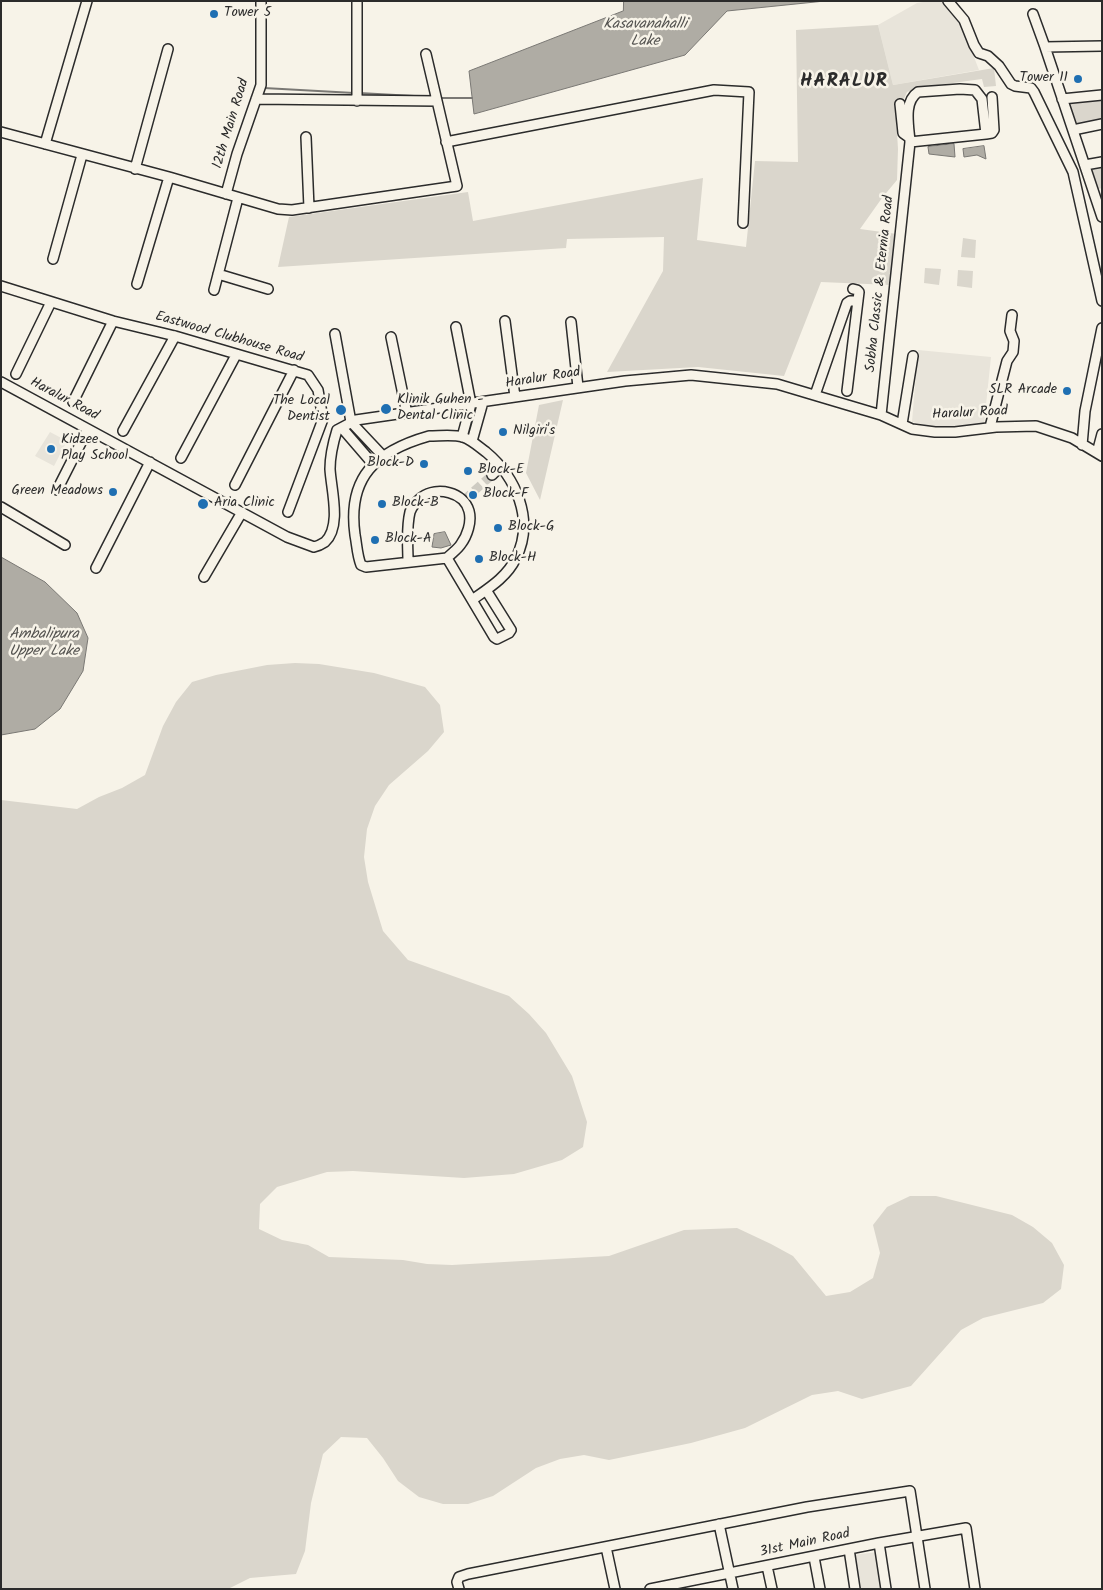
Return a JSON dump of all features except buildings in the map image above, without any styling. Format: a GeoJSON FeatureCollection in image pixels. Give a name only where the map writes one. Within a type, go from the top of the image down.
{"type":"FeatureCollection","features":[{"type":"Feature","properties":{"kind":"street"},"geometry":{"type":"LineString","coordinates":[[45,144],[87,1]]}},
{"type":"Feature","properties":{"kind":"street","name":"12th Main Road"},"geometry":{"type":"LineString","coordinates":[[226,194],[237,154],[261,85],[261,1]]}},
{"type":"Feature","properties":{"kind":"street"},"geometry":{"type":"LineString","coordinates":[[357,1],[357,96]]}},
{"type":"Feature","properties":{"kind":"street"},"geometry":{"type":"LineString","coordinates":[[948,1],[964,20],[979,53],[988,56],[999,66],[1011,84],[1031,88],[1034,92],[1073,172],[1102,301]]}},
{"type":"Feature","properties":{"kind":"street"},"geometry":{"type":"LineString","coordinates":[[1033,14],[1085,165],[1098,190],[1102,217]]}},
{"type":"Feature","properties":{"kind":"street"},"geometry":{"type":"LineString","coordinates":[[1045,47],[1102,46]]}},
{"type":"Feature","properties":{"kind":"street"},"geometry":{"type":"LineString","coordinates":[[135,169],[168,49]]}},
{"type":"Feature","properties":{"kind":"street"},"geometry":{"type":"LineString","coordinates":[[1,132],[169,177],[278,209],[309,208],[457,186],[426,54]]}},
{"type":"Feature","properties":{"kind":"street","name":"Sobha Classic & Eternia Road"},"geometry":{"type":"LineString","coordinates":[[881,415],[910,140],[908,105],[914,94],[918,92],[960,89],[975,90],[980,95],[986,134]]}},
{"type":"Feature","properties":{"kind":"street"},"geometry":{"type":"LineString","coordinates":[[446,142],[714,90],[750,92],[743,223]]}},
{"type":"Feature","properties":{"kind":"street"},"geometry":{"type":"LineString","coordinates":[[1062,99],[1102,95]]}},
{"type":"Feature","properties":{"kind":"street"},"geometry":{"type":"LineString","coordinates":[[256,99],[357,96],[436,99]]}},
{"type":"Feature","properties":{"kind":"street"},"geometry":{"type":"LineString","coordinates":[[900,104],[903,133],[910,140],[992,133],[994,130],[992,97]]}},
{"type":"Feature","properties":{"kind":"street"},"geometry":{"type":"LineString","coordinates":[[1073,130],[1102,124]]}},
{"type":"Feature","properties":{"kind":"street"},"geometry":{"type":"LineString","coordinates":[[306,137],[309,208]]}},
{"type":"Feature","properties":{"kind":"street"},"geometry":{"type":"LineString","coordinates":[[53,259],[82,155]]}},
{"type":"Feature","properties":{"kind":"street"},"geometry":{"type":"LineString","coordinates":[[1085,165],[1102,162]]}},
{"type":"Feature","properties":{"kind":"street"},"geometry":{"type":"LineString","coordinates":[[137,284],[169,177]]}},
{"type":"Feature","properties":{"kind":"street"},"geometry":{"type":"LineString","coordinates":[[214,290],[238,198]]}},
{"type":"Feature","properties":{"kind":"street"},"geometry":{"type":"LineString","coordinates":[[218,274],[268,289]]}},
{"type":"Feature","properties":{"kind":"street","name":"Eastwood Clubhouse Road"},"geometry":{"type":"LineString","coordinates":[[1,286],[113,321],[175,336],[308,375],[318,390],[323,419],[288,512]]}},
{"type":"Feature","properties":{"kind":"street"},"geometry":{"type":"LineString","coordinates":[[847,390],[858,301],[858,290],[853,289]]}},
{"type":"Feature","properties":{"kind":"street"},"geometry":{"type":"LineString","coordinates":[[814,395],[847,304],[850,300],[858,301]]}},
{"type":"Feature","properties":{"kind":"street"},"geometry":{"type":"LineString","coordinates":[[16,374],[51,302]]}},
{"type":"Feature","properties":{"kind":"street"},"geometry":{"type":"LineString","coordinates":[[990,428],[1007,361],[1013,352],[1014,341],[1010,331],[1012,315]]}},
{"type":"Feature","properties":{"kind":"street"},"geometry":{"type":"LineString","coordinates":[[73,402],[113,321]]}},
{"type":"Feature","properties":{"kind":"street"},"geometry":{"type":"LineString","coordinates":[[505,321],[515,397]]}},
{"type":"Feature","properties":{"kind":"street"},"geometry":{"type":"LineString","coordinates":[[571,322],[578,387]]}},
{"type":"Feature","properties":{"kind":"street"},"geometry":{"type":"LineString","coordinates":[[456,328],[472,404],[462,437]]}},
{"type":"Feature","properties":{"kind":"street"},"geometry":{"type":"LineString","coordinates":[[1082,445],[1086,411],[1102,328]]}},
{"type":"Feature","properties":{"kind":"street"},"geometry":{"type":"LineString","coordinates":[[335,334],[351,422],[383,456]]}},
{"type":"Feature","properties":{"kind":"street"},"geometry":{"type":"LineString","coordinates":[[123,431],[175,336]]}},
{"type":"Feature","properties":{"kind":"street"},"geometry":{"type":"LineString","coordinates":[[390,337],[407,414]]}},
{"type":"Feature","properties":{"kind":"street"},"geometry":{"type":"LineString","coordinates":[[181,458],[236,354]]}},
{"type":"Feature","properties":{"kind":"street"},"geometry":{"type":"LineString","coordinates":[[902,424],[913,356]]}},
{"type":"Feature","properties":{"kind":"street"},"geometry":{"type":"LineString","coordinates":[[235,484],[294,370]]}},
{"type":"Feature","properties":{"kind":"street","name":"Haralur Road"},"geometry":{"type":"LineString","coordinates":[[1,382],[287,537],[314,548],[326,541],[334,525],[330,470],[331,449],[337,430],[351,422],[625,380],[691,375],[778,384],[881,415],[912,429],[955,432],[1036,426],[1072,438],[1099,455]]}},
{"type":"Feature","properties":{"kind":"street"},"geometry":{"type":"LineString","coordinates":[[472,441],[483,402]]}},
{"type":"Feature","properties":{"kind":"street"},"geometry":{"type":"LineString","coordinates":[[342,428],[373,464]]}},
{"type":"Feature","properties":{"kind":"street"},"geometry":{"type":"LineString","coordinates":[[57,490],[88,429]]}},
{"type":"Feature","properties":{"kind":"street"},"geometry":{"type":"LineString","coordinates":[[1099,455],[1102,434]]}},
{"type":"Feature","properties":{"kind":"street"},"geometry":{"type":"LineString","coordinates":[[408,562],[410,511],[416,502],[424,496],[438,491],[449,492],[464,501],[470,511],[470,523],[461,545],[448,558],[366,567],[362,565],[358,557],[354,525],[354,507],[360,482],[373,464],[408,442],[429,436],[462,437],[472,441],[501,466],[514,486],[523,511],[522,535],[517,557],[507,573],[472,600]]}},
{"type":"Feature","properties":{"kind":"street"},"geometry":{"type":"LineString","coordinates":[[96,568],[150,462]]}},
{"type":"Feature","properties":{"kind":"street"},"geometry":{"type":"LineString","coordinates":[[492,475],[501,466]]}},
{"type":"Feature","properties":{"kind":"street"},"geometry":{"type":"LineString","coordinates":[[1,508],[66,545]]}},
{"type":"Feature","properties":{"kind":"street"},"geometry":{"type":"LineString","coordinates":[[204,577],[242,512]]}},
{"type":"Feature","properties":{"kind":"street"},"geometry":{"type":"LineString","coordinates":[[448,558],[494,637],[497,639],[509,634],[511,630],[486,590]]}},
{"type":"Feature","properties":{"kind":"street"},"geometry":{"type":"LineString","coordinates":[[458,1586],[459,1577],[468,1574],[807,1507],[910,1491],[925,1589]]}},
{"type":"Feature","properties":{"kind":"street"},"geometry":{"type":"LineString","coordinates":[[719,1524],[733,1589]]}},
{"type":"Feature","properties":{"kind":"street","name":"31st Main Road"},"geometry":{"type":"LineString","coordinates":[[650,1589],[675,1586],[729,1573],[879,1543],[966,1528],[975,1589]]}},
{"type":"Feature","properties":{"kind":"street"},"geometry":{"type":"LineString","coordinates":[[879,1543],[886,1589]]}},
{"type":"Feature","properties":{"kind":"street"},"geometry":{"type":"LineString","coordinates":[[606,1547],[615,1589]]}},
{"type":"Feature","properties":{"kind":"street"},"geometry":{"type":"LineString","coordinates":[[849,1549],[856,1589]]}},
{"type":"Feature","properties":{"kind":"street"},"geometry":{"type":"LineString","coordinates":[[814,1557],[820,1589]]}},
{"type":"Feature","properties":{"kind":"street"},"geometry":{"type":"LineString","coordinates":[[767,1566],[772,1589]]}},
{"type":"Feature","properties":{"kind":"shaded area"},"geometry":{"type":"Polygon","coordinates":[[[941,1],[962,26],[979,70],[893,85],[878,25],[917,3],[941,1]]]}},
{"type":"Feature","properties":{"kind":"shaded area"},"geometry":{"type":"Polygon","coordinates":[[[878,25],[893,85],[994,68],[996,86],[984,87],[982,79],[916,88],[907,92],[903,101],[895,101],[898,149],[897,180],[860,229],[897,234],[891,285],[821,282],[784,376],[698,367],[607,372],[663,271],[664,237],[567,239],[566,248],[278,267],[289,217],[468,192],[473,221],[703,178],[697,240],[746,247],[755,161],[798,162],[796,30],[878,25]]]}},
{"type":"Feature","properties":{"kind":"shaded area"},"geometry":{"type":"Polygon","coordinates":[[[1102,97],[1102,122],[1074,128],[1065,101],[1102,97]]]}},
{"type":"Feature","properties":{"kind":"shaded area"},"geometry":{"type":"Polygon","coordinates":[[[1102,163],[1102,188],[1095,190],[1087,166],[1102,163]]]}},
{"type":"Feature","properties":{"kind":"shaded area"},"geometry":{"type":"Polygon","coordinates":[[[963,238],[976,240],[975,258],[961,257],[963,238]]]}},
{"type":"Feature","properties":{"kind":"shaded area"},"geometry":{"type":"Polygon","coordinates":[[[925,268],[941,269],[939,285],[924,283],[925,268]]]}},
{"type":"Feature","properties":{"kind":"shaded area"},"geometry":{"type":"Polygon","coordinates":[[[958,270],[973,271],[972,288],[957,286],[958,270]]]}},
{"type":"Feature","properties":{"kind":"shaded area"},"geometry":{"type":"Polygon","coordinates":[[[918,350],[991,357],[984,424],[940,428],[912,422],[918,350]]]}},
{"type":"Feature","properties":{"kind":"shaded area"},"geometry":{"type":"Polygon","coordinates":[[[563,400],[540,500],[526,473],[539,405],[563,400]]]}},
{"type":"Feature","properties":{"kind":"shaded area","name":"Kidzee Play School"},"geometry":{"type":"Polygon","coordinates":[[[50,432],[67,441],[54,466],[35,456],[50,432]]]}},
{"type":"Feature","properties":{"kind":"shaded area"},"geometry":{"type":"Polygon","coordinates":[[[319,664],[374,673],[425,687],[440,705],[444,732],[428,751],[389,785],[375,806],[367,829],[364,857],[368,882],[383,931],[408,960],[509,996],[529,1014],[546,1033],[572,1076],[587,1122],[583,1147],[562,1160],[514,1174],[464,1178],[353,1171],[327,1172],[277,1187],[260,1204],[259,1229],[282,1240],[308,1245],[329,1257],[403,1260],[427,1264],[452,1265],[609,1256],[684,1230],[737,1228],[793,1256],[826,1296],[850,1292],[873,1278],[880,1253],[873,1225],[887,1207],[910,1196],[936,1196],[1012,1215],[1033,1227],[1052,1243],[1064,1265],[1061,1289],[1043,1303],[983,1318],[961,1330],[911,1386],[862,1399],[838,1391],[812,1395],[745,1428],[691,1443],[609,1460],[584,1455],[560,1459],[536,1468],[493,1496],[468,1504],[443,1504],[419,1497],[398,1481],[367,1438],[341,1437],[323,1454],[311,1503],[305,1551],[296,1574],[250,1578],[228,1589],[1,1589],[1,800],[77,809],[145,775],[163,726],[176,702],[192,682],[216,675],[267,665],[319,664]]]}},
{"type":"Feature","properties":{"kind":"shaded area"},"geometry":{"type":"Polygon","coordinates":[[[877,1552],[883,1589],[858,1589],[853,1555],[877,1552]]]}},
{"type":"Feature","properties":{"kind":"water","name":"Kasavanahalli Lake"},"geometry":{"type":"Polygon","coordinates":[[[624,1],[825,1],[727,11],[685,55],[474,114],[469,71],[623,11],[624,1]]]}},
{"type":"Feature","properties":{"kind":"water"},"geometry":{"type":"Polygon","coordinates":[[[954,144],[955,157],[929,154],[928,147],[954,144]]]}},
{"type":"Feature","properties":{"kind":"water"},"geometry":{"type":"Polygon","coordinates":[[[984,146],[986,159],[977,155],[964,157],[963,149],[984,146]]]}},
{"type":"Feature","properties":{"kind":"water"},"geometry":{"type":"Polygon","coordinates":[[[445,532],[451,545],[441,548],[432,547],[434,534],[445,532]]]}},
{"type":"Feature","properties":{"kind":"water","name":"Ambalipura Upper Lake"},"geometry":{"type":"Polygon","coordinates":[[[1,557],[45,582],[77,613],[88,638],[83,671],[60,709],[35,729],[1,735],[1,557]]]}},
{"type":"Feature","properties":{"kind":"waterway"},"geometry":{"type":"LineString","coordinates":[[264,88],[354,93]]}},
{"type":"Feature","properties":{"kind":"waterway"},"geometry":{"type":"LineString","coordinates":[[359,93],[414,96]]}},
{"type":"Feature","properties":{"kind":"waterway"},"geometry":{"type":"LineString","coordinates":[[439,98],[472,98]]}},
{"type":"Feature","properties":{"kind":"tunnel"},"geometry":{"type":"LineString","coordinates":[[464,500],[492,475]]}},
{"type":"Feature","properties":{"kind":"place","name":"Tower 5"},"geometry":{"type":"Point","coordinates":[214,14]}},
{"type":"Feature","properties":{"kind":"place","name":"Tower 11"},"geometry":{"type":"Point","coordinates":[1078,79]}},
{"type":"Feature","properties":{"kind":"place","name":"SLR Arcade"},"geometry":{"type":"Point","coordinates":[1067,391]}},
{"type":"Feature","properties":{"kind":"place","name":"Klinik Guhen - Dental Clinic"},"geometry":{"type":"Point","coordinates":[386,409]}},
{"type":"Feature","properties":{"kind":"place","name":"The Local Dentist"},"geometry":{"type":"Point","coordinates":[341,410]}},
{"type":"Feature","properties":{"kind":"place","name":"Nilgiri's"},"geometry":{"type":"Point","coordinates":[503,432]}},
{"type":"Feature","properties":{"kind":"place","name":"Kidzee Play School"},"geometry":{"type":"Point","coordinates":[51,449]}},
{"type":"Feature","properties":{"kind":"place","name":"Block-D"},"geometry":{"type":"Point","coordinates":[424,464]}},
{"type":"Feature","properties":{"kind":"place","name":"Block-E"},"geometry":{"type":"Point","coordinates":[468,471]}},
{"type":"Feature","properties":{"kind":"place","name":"Green Meadows"},"geometry":{"type":"Point","coordinates":[113,492]}},
{"type":"Feature","properties":{"kind":"place","name":"Block-F"},"geometry":{"type":"Point","coordinates":[473,495]}},
{"type":"Feature","properties":{"kind":"place","name":"Aria Clinic"},"geometry":{"type":"Point","coordinates":[203,504]}},
{"type":"Feature","properties":{"kind":"place","name":"Block-B"},"geometry":{"type":"Point","coordinates":[382,504]}},
{"type":"Feature","properties":{"kind":"place","name":"Block-G"},"geometry":{"type":"Point","coordinates":[498,528]}},
{"type":"Feature","properties":{"kind":"place","name":"Block-A"},"geometry":{"type":"Point","coordinates":[375,540]}},
{"type":"Feature","properties":{"kind":"place","name":"Block-H"},"geometry":{"type":"Point","coordinates":[479,559]}},
{"type":"Feature","properties":{"kind":"district","name":"HARALUR"},"geometry":{"type":"Point","coordinates":[844,83]}}]}
